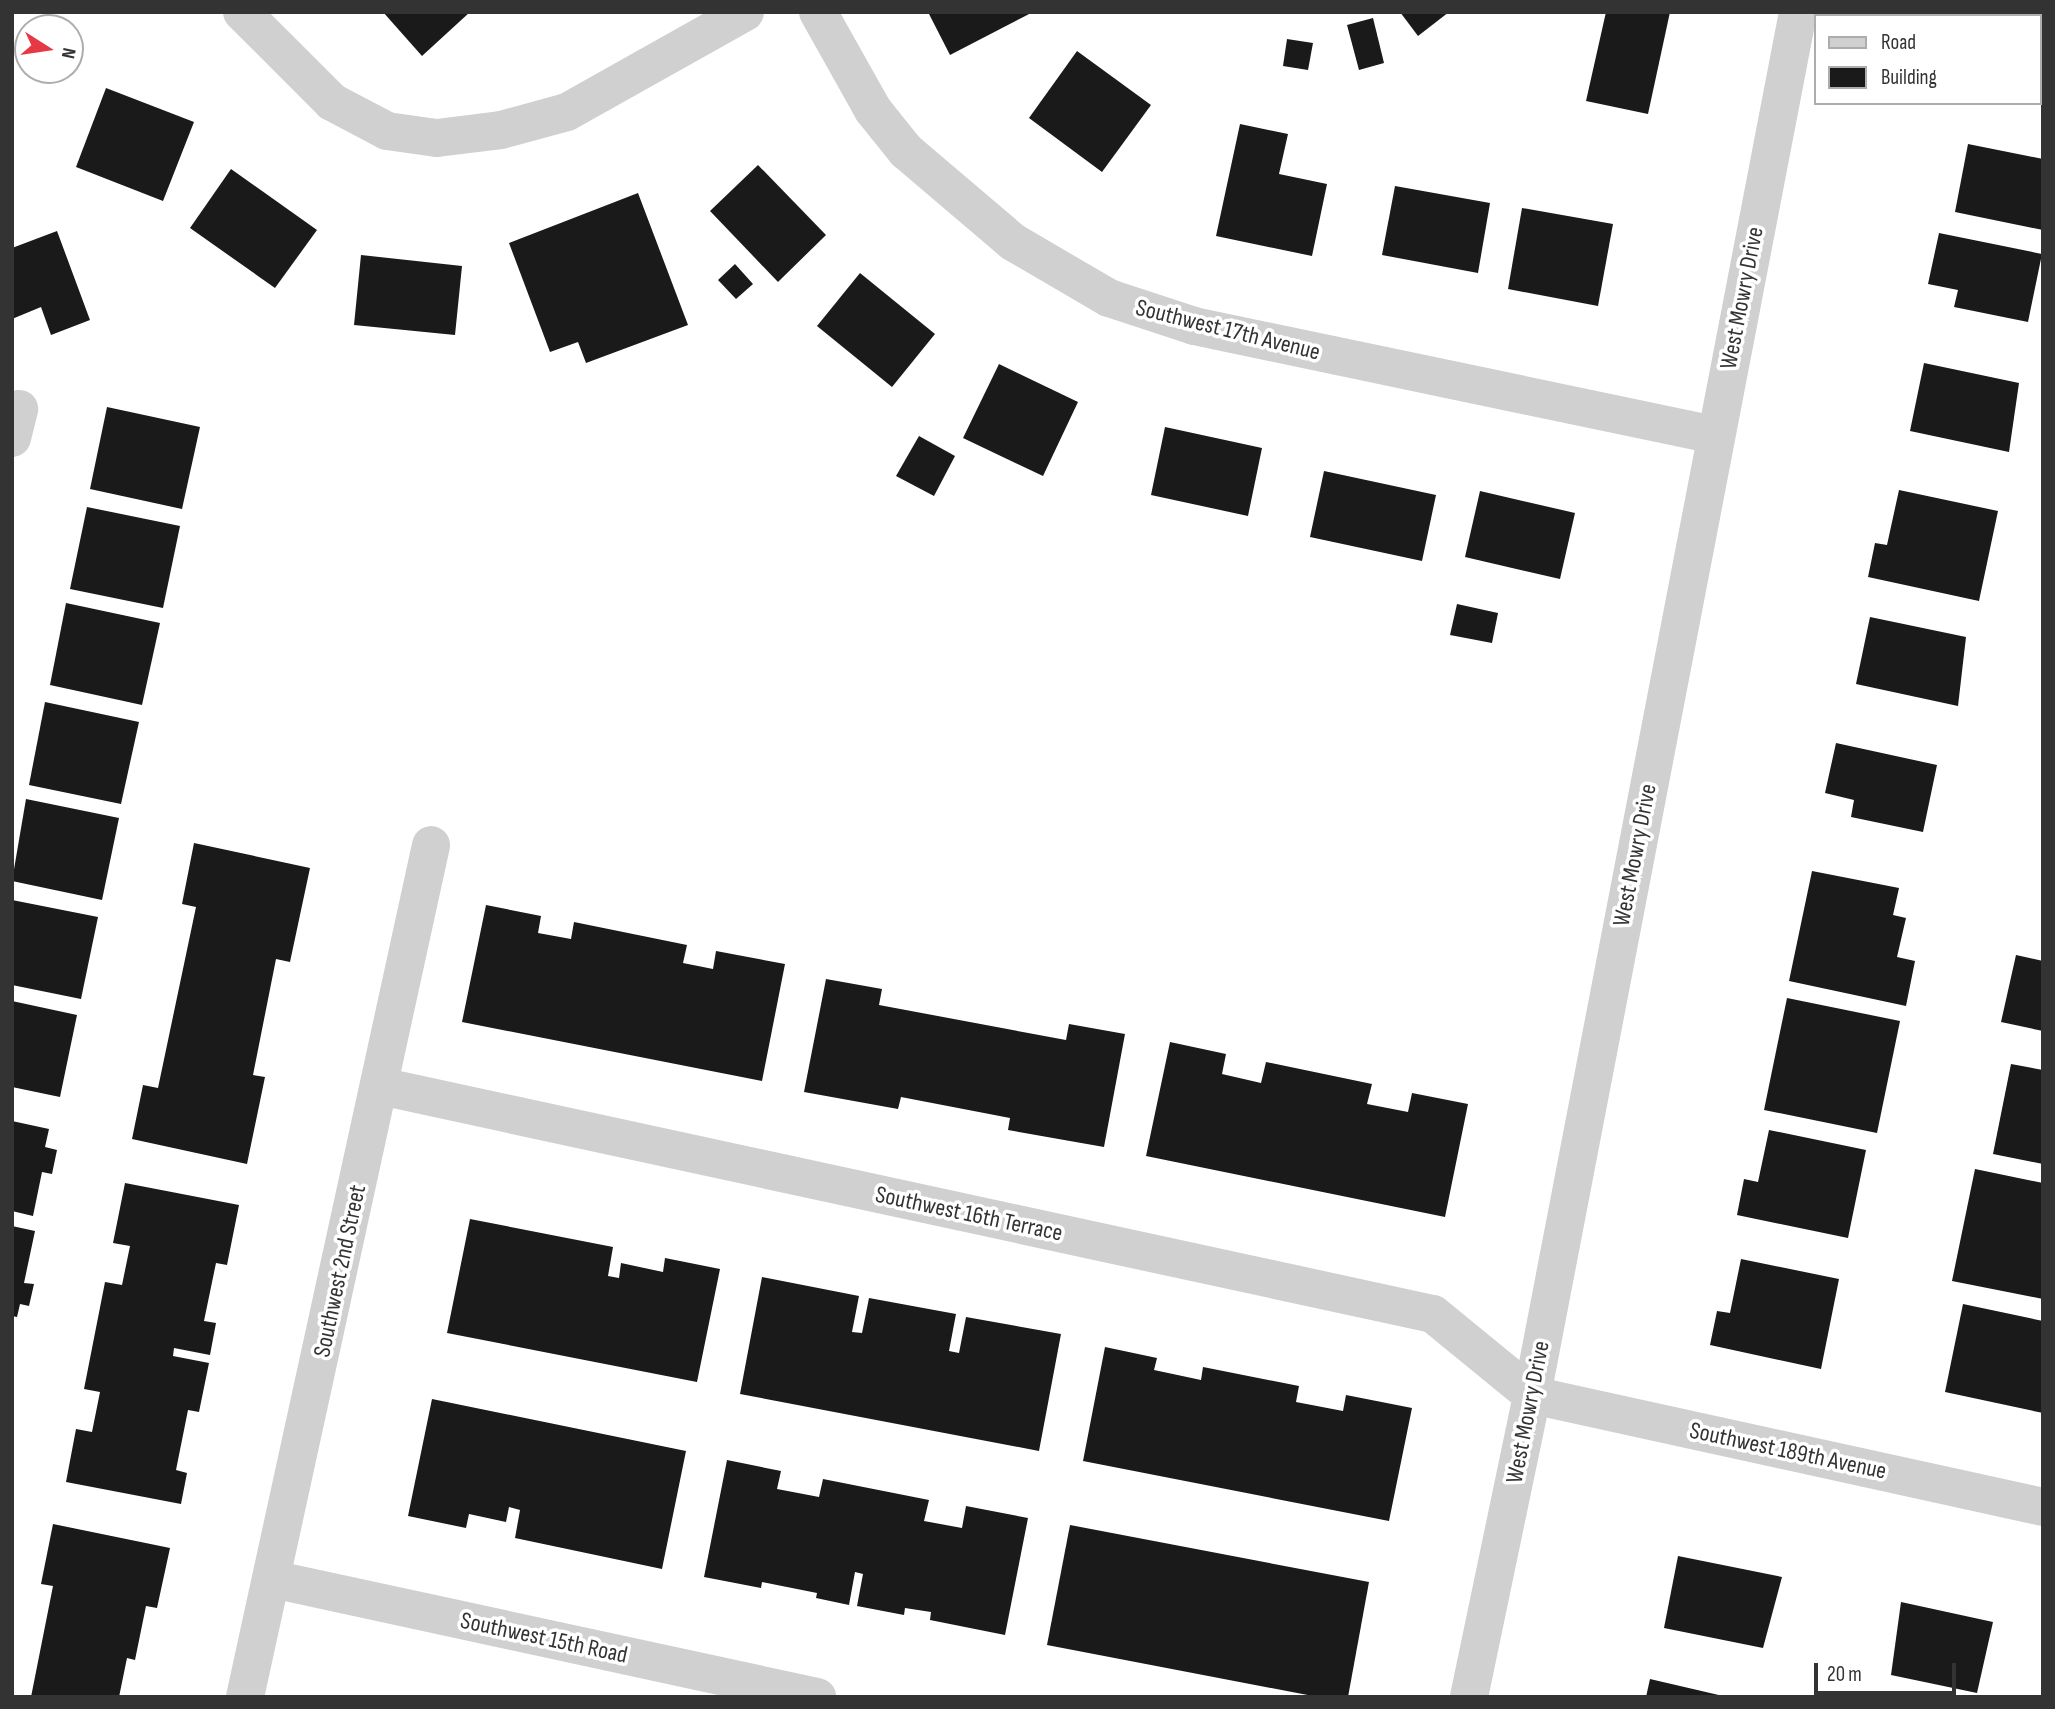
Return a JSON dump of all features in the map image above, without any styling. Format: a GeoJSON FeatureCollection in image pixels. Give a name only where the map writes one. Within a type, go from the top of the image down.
{"type":"FeatureCollection","features":[{"type":"Feature","properties":{"kind":"street"},"geometry":{"type":"LineString","coordinates":[[242,12],[332,102],[387,131],[410,136],[468,136],[567,112],[745,12]]}},
{"type":"Feature","properties":{"kind":"street","name":"Southwest 17th Avenue"},"geometry":{"type":"LineString","coordinates":[[818,12],[861,92],[906,151],[1013,242],[1109,298],[1206,329],[1715,435]]}},
{"type":"Feature","properties":{"kind":"street","name":"West Mowry Drive"},"geometry":{"type":"LineString","coordinates":[[1469,1697],[1532,1395],[1798,12]]}},
{"type":"Feature","properties":{"kind":"street","name":"Southwest 2nd Street"},"geometry":{"type":"LineString","coordinates":[[245,1697],[431,845]]}},
{"type":"Feature","properties":{"kind":"street","name":"Southwest 16th Terrace"},"geometry":{"type":"LineString","coordinates":[[380,1086],[1433,1314],[1532,1395]]}},
{"type":"Feature","properties":{"kind":"street","name":"Southwest 189th Avenue"},"geometry":{"type":"LineString","coordinates":[[1532,1395],[2043,1507]]}},
{"type":"Feature","properties":{"kind":"street","name":"Southwest 15th Road"},"geometry":{"type":"LineString","coordinates":[[272,1579],[817,1697]]}},
{"type":"Feature","properties":{"kind":"building"},"geometry":{"type":"Polygon","coordinates":[[[383,12],[470,12],[422,56],[383,12]]]}},
{"type":"Feature","properties":{"kind":"building"},"geometry":{"type":"Polygon","coordinates":[[[928,12],[1033,12],[950,55],[928,12]]]}},
{"type":"Feature","properties":{"kind":"building"},"geometry":{"type":"Polygon","coordinates":[[[1400,12],[1449,12],[1418,36],[1400,12]]]}},
{"type":"Feature","properties":{"kind":"building"},"geometry":{"type":"Polygon","coordinates":[[[1606,12],[1670,12],[1648,114],[1586,101],[1606,12]]]}},
{"type":"Feature","properties":{"kind":"building"},"geometry":{"type":"Polygon","coordinates":[[[1373,18],[1384,63],[1359,70],[1347,25],[1373,18]]]}},
{"type":"Feature","properties":{"kind":"building"},"geometry":{"type":"Polygon","coordinates":[[[1287,39],[1313,43],[1308,70],[1283,66],[1287,39]]]}},
{"type":"Feature","properties":{"kind":"building"},"geometry":{"type":"Polygon","coordinates":[[[1077,51],[1151,105],[1102,172],[1029,118],[1077,51]]]}},
{"type":"Feature","properties":{"kind":"building"},"geometry":{"type":"Polygon","coordinates":[[[106,88],[194,122],[163,201],[76,167],[106,88]]]}},
{"type":"Feature","properties":{"kind":"building"},"geometry":{"type":"Polygon","coordinates":[[[1240,124],[1288,134],[1279,174],[1327,184],[1312,256],[1216,236],[1240,124]]]}},
{"type":"Feature","properties":{"kind":"building"},"geometry":{"type":"Polygon","coordinates":[[[1968,144],[2043,159],[2043,230],[1955,212],[1968,144]]]}},
{"type":"Feature","properties":{"kind":"building"},"geometry":{"type":"Polygon","coordinates":[[[758,165],[826,235],[778,282],[710,211],[758,165]]]}},
{"type":"Feature","properties":{"kind":"building"},"geometry":{"type":"Polygon","coordinates":[[[231,169],[317,230],[275,288],[190,228],[231,169]]]}},
{"type":"Feature","properties":{"kind":"building"},"geometry":{"type":"Polygon","coordinates":[[[1395,186],[1490,203],[1478,273],[1382,255],[1395,186]]]}},
{"type":"Feature","properties":{"kind":"building"},"geometry":{"type":"Polygon","coordinates":[[[638,193],[688,325],[586,363],[578,342],[550,352],[509,243],[638,193]]]}},
{"type":"Feature","properties":{"kind":"building"},"geometry":{"type":"Polygon","coordinates":[[[1522,208],[1613,224],[1598,306],[1508,289],[1522,208]]]}},
{"type":"Feature","properties":{"kind":"building"},"geometry":{"type":"Polygon","coordinates":[[[57,231],[90,320],[51,335],[41,307],[12,319],[12,248],[57,231]]]}},
{"type":"Feature","properties":{"kind":"building"},"geometry":{"type":"Polygon","coordinates":[[[1939,233],[2042,254],[2028,322],[1954,307],[1958,290],[1928,284],[1939,233]]]}},
{"type":"Feature","properties":{"kind":"building"},"geometry":{"type":"Polygon","coordinates":[[[361,255],[462,266],[455,335],[354,325],[361,255]]]}},
{"type":"Feature","properties":{"kind":"building"},"geometry":{"type":"Polygon","coordinates":[[[735,264],[753,284],[736,299],[718,280],[735,264]]]}},
{"type":"Feature","properties":{"kind":"building"},"geometry":{"type":"Polygon","coordinates":[[[860,273],[935,334],[892,387],[817,326],[860,273]]]}},
{"type":"Feature","properties":{"kind":"building"},"geometry":{"type":"Polygon","coordinates":[[[1924,363],[2019,383],[2009,452],[1910,431],[1924,363]]]}},
{"type":"Feature","properties":{"kind":"building"},"geometry":{"type":"Polygon","coordinates":[[[999,364],[1078,402],[1043,476],[963,438],[999,364]]]}},
{"type":"Feature","properties":{"kind":"building"},"geometry":{"type":"Polygon","coordinates":[[[107,407],[200,427],[182,509],[90,489],[107,407]]]}},
{"type":"Feature","properties":{"kind":"building"},"geometry":{"type":"Polygon","coordinates":[[[1165,427],[1262,448],[1248,516],[1151,495],[1165,427]]]}},
{"type":"Feature","properties":{"kind":"building"},"geometry":{"type":"Polygon","coordinates":[[[919,436],[955,456],[934,496],[896,476],[919,436]]]}},
{"type":"Feature","properties":{"kind":"building"},"geometry":{"type":"Polygon","coordinates":[[[1324,471],[1436,495],[1422,561],[1310,537],[1324,471]]]}},
{"type":"Feature","properties":{"kind":"building"},"geometry":{"type":"Polygon","coordinates":[[[1899,490],[1998,511],[1979,601],[1868,577],[1875,543],[1887,545],[1899,490]]]}},
{"type":"Feature","properties":{"kind":"building"},"geometry":{"type":"Polygon","coordinates":[[[1480,491],[1575,513],[1560,579],[1465,557],[1480,491]]]}},
{"type":"Feature","properties":{"kind":"building"},"geometry":{"type":"Polygon","coordinates":[[[87,507],[180,526],[163,608],[70,589],[87,507]]]}},
{"type":"Feature","properties":{"kind":"building"},"geometry":{"type":"Polygon","coordinates":[[[66,603],[160,623],[142,705],[50,685],[66,603]]]}},
{"type":"Feature","properties":{"kind":"building"},"geometry":{"type":"Polygon","coordinates":[[[1457,604],[1498,613],[1492,643],[1450,635],[1457,604]]]}},
{"type":"Feature","properties":{"kind":"building"},"geometry":{"type":"Polygon","coordinates":[[[1870,617],[1966,637],[1958,706],[1856,684],[1870,617]]]}},
{"type":"Feature","properties":{"kind":"building"},"geometry":{"type":"Polygon","coordinates":[[[45,702],[139,722],[121,804],[29,785],[45,702]]]}},
{"type":"Feature","properties":{"kind":"building"},"geometry":{"type":"Polygon","coordinates":[[[1836,743],[1937,765],[1923,832],[1851,817],[1854,800],[1825,793],[1836,743]]]}},
{"type":"Feature","properties":{"kind":"building"},"geometry":{"type":"Polygon","coordinates":[[[26,799],[119,818],[102,900],[12,881],[26,799]]]}},
{"type":"Feature","properties":{"kind":"building"},"geometry":{"type":"Polygon","coordinates":[[[194,843],[310,868],[290,962],[276,959],[253,1075],[265,1077],[247,1164],[132,1139],[143,1085],[158,1088],[196,907],[182,904],[194,843]]]}},
{"type":"Feature","properties":{"kind":"building"},"geometry":{"type":"Polygon","coordinates":[[[1812,871],[1899,888],[1893,915],[1906,918],[1897,957],[1915,961],[1906,1006],[1789,981],[1812,871]]]}},
{"type":"Feature","properties":{"kind":"building"},"geometry":{"type":"Polygon","coordinates":[[[12,900],[98,917],[81,999],[12,985],[12,900]]]}},
{"type":"Feature","properties":{"kind":"building"},"geometry":{"type":"Polygon","coordinates":[[[486,905],[541,916],[538,933],[571,939],[574,922],[687,945],[683,963],[713,969],[716,951],[785,964],[762,1081],[462,1022],[486,905]]]}},
{"type":"Feature","properties":{"kind":"building"},"geometry":{"type":"Polygon","coordinates":[[[2016,955],[2043,961],[2043,1031],[2001,1022],[2016,955]]]}},
{"type":"Feature","properties":{"kind":"building"},"geometry":{"type":"Polygon","coordinates":[[[826,979],[882,989],[879,1005],[1066,1040],[1069,1024],[1125,1034],[1104,1147],[1008,1130],[1010,1118],[901,1097],[898,1109],[804,1092],[826,979]]]}},
{"type":"Feature","properties":{"kind":"building"},"geometry":{"type":"Polygon","coordinates":[[[1787,998],[1900,1021],[1877,1133],[1764,1110],[1787,998]]]}},
{"type":"Feature","properties":{"kind":"building"},"geometry":{"type":"Polygon","coordinates":[[[12,1001],[77,1015],[60,1097],[12,1087],[12,1001]]]}},
{"type":"Feature","properties":{"kind":"building"},"geometry":{"type":"Polygon","coordinates":[[[1170,1042],[1226,1054],[1222,1074],[1261,1083],[1266,1062],[1372,1084],[1367,1104],[1408,1112],[1412,1093],[1468,1104],[1445,1217],[1146,1156],[1170,1042]]]}},
{"type":"Feature","properties":{"kind":"building"},"geometry":{"type":"Polygon","coordinates":[[[2011,1064],[2043,1070],[2043,1164],[1993,1154],[2011,1064]]]}},
{"type":"Feature","properties":{"kind":"building"},"geometry":{"type":"Polygon","coordinates":[[[12,1121],[49,1129],[45,1147],[57,1150],[52,1174],[42,1172],[33,1216],[12,1211],[12,1121]]]}},
{"type":"Feature","properties":{"kind":"building"},"geometry":{"type":"Polygon","coordinates":[[[1769,1130],[1866,1150],[1848,1238],[1737,1215],[1744,1179],[1758,1182],[1769,1130]]]}},
{"type":"Feature","properties":{"kind":"building"},"geometry":{"type":"Polygon","coordinates":[[[1975,1169],[2043,1183],[2043,1299],[1952,1281],[1975,1169]]]}},
{"type":"Feature","properties":{"kind":"building"},"geometry":{"type":"Polygon","coordinates":[[[125,1183],[239,1205],[227,1265],[216,1263],[204,1321],[216,1323],[210,1355],[174,1348],[173,1356],[209,1363],[199,1412],[188,1410],[176,1470],[187,1473],[181,1504],[66,1482],[76,1429],[92,1432],[100,1392],[84,1389],[105,1282],[122,1285],[130,1246],[113,1243],[125,1183]]]}},
{"type":"Feature","properties":{"kind":"building"},"geometry":{"type":"Polygon","coordinates":[[[470,1219],[613,1247],[608,1276],[619,1278],[621,1263],[663,1272],[665,1258],[720,1269],[697,1382],[447,1333],[470,1219]]]}},
{"type":"Feature","properties":{"kind":"building"},"geometry":{"type":"Polygon","coordinates":[[[12,1226],[35,1231],[24,1283],[34,1284],[29,1306],[20,1304],[17,1317],[12,1316],[12,1226]]]}},
{"type":"Feature","properties":{"kind":"building"},"geometry":{"type":"Polygon","coordinates":[[[1741,1259],[1839,1279],[1821,1369],[1710,1345],[1717,1311],[1730,1313],[1741,1259]]]}},
{"type":"Feature","properties":{"kind":"building"},"geometry":{"type":"Polygon","coordinates":[[[762,1277],[859,1296],[852,1332],[862,1333],[869,1298],[956,1314],[949,1351],[959,1353],[966,1317],[1061,1334],[1039,1451],[740,1394],[762,1277]]]}},
{"type":"Feature","properties":{"kind":"building"},"geometry":{"type":"Polygon","coordinates":[[[1963,1304],[2043,1321],[2043,1413],[1945,1392],[1963,1304]]]}},
{"type":"Feature","properties":{"kind":"building"},"geometry":{"type":"Polygon","coordinates":[[[1105,1347],[1157,1358],[1154,1370],[1201,1380],[1203,1367],[1299,1386],[1296,1402],[1343,1411],[1346,1395],[1412,1408],[1389,1521],[1083,1461],[1105,1347]]]}},
{"type":"Feature","properties":{"kind":"building"},"geometry":{"type":"Polygon","coordinates":[[[432,1399],[686,1451],[662,1569],[515,1538],[520,1510],[509,1507],[506,1522],[469,1514],[466,1528],[408,1516],[432,1399]]]}},
{"type":"Feature","properties":{"kind":"building"},"geometry":{"type":"Polygon","coordinates":[[[727,1460],[781,1471],[777,1489],[819,1497],[823,1479],[929,1500],[924,1521],[962,1528],[966,1506],[1028,1518],[1005,1635],[930,1620],[931,1612],[905,1608],[904,1615],[857,1606],[863,1574],[855,1572],[849,1605],[816,1598],[817,1593],[762,1582],[761,1588],[704,1577],[727,1460]]]}},
{"type":"Feature","properties":{"kind":"building"},"geometry":{"type":"Polygon","coordinates":[[[53,1524],[170,1548],[157,1608],[146,1606],[135,1660],[127,1658],[119,1697],[31,1697],[53,1586],[41,1584],[53,1524]]]}},
{"type":"Feature","properties":{"kind":"building"},"geometry":{"type":"Polygon","coordinates":[[[1070,1525],[1369,1582],[1348,1697],[1318,1697],[1047,1645],[1070,1525]]]}},
{"type":"Feature","properties":{"kind":"building"},"geometry":{"type":"Polygon","coordinates":[[[1678,1556],[1782,1577],[1763,1648],[1664,1628],[1678,1556]]]}},
{"type":"Feature","properties":{"kind":"building"},"geometry":{"type":"Polygon","coordinates":[[[1901,1602],[1993,1622],[1977,1693],[1891,1675],[1901,1602]]]}},
{"type":"Feature","properties":{"kind":"building"},"geometry":{"type":"Polygon","coordinates":[[[1650,1679],[1723,1696],[1723,1697],[1646,1697],[1650,1679]]]}}]}
